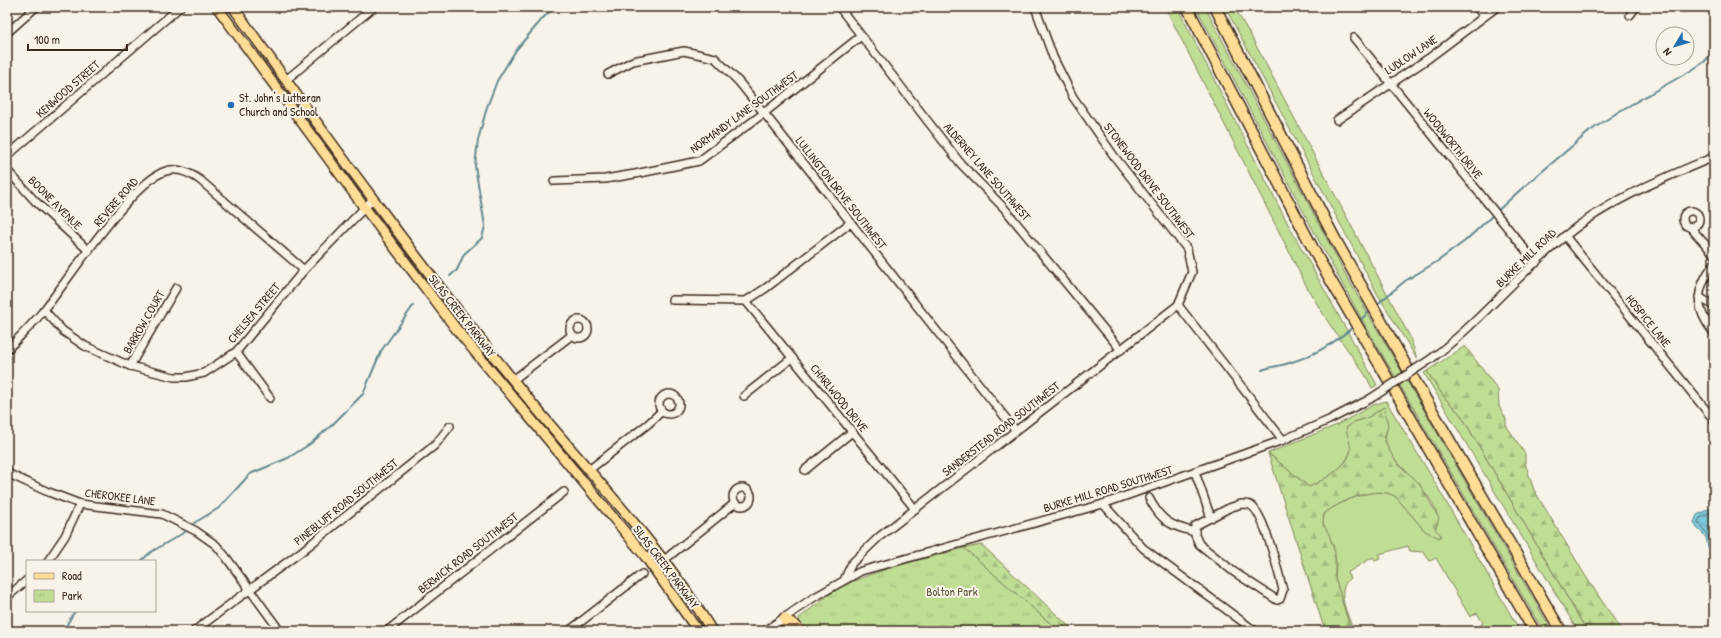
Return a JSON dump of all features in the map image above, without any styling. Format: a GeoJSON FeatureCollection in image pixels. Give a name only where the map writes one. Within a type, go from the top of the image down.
{"type":"FeatureCollection","features":[{"type":"Feature","properties":{"kind":"highway"},"geometry":{"type":"LineString","coordinates":[[1186,7],[1323,266],[1534,631]]}},
{"type":"Feature","properties":{"kind":"highway"},"geometry":{"type":"LineString","coordinates":[[1215,7],[1335,239],[1413,378],[1561,631]]}},
{"type":"Feature","properties":{"kind":"highway"},"geometry":{"type":"LineString","coordinates":[[1494,562],[1527,631]]}},
{"type":"Feature","properties":{"kind":"highway"},"geometry":{"type":"LineString","coordinates":[[1540,596],[1566,631]]}},
{"type":"Feature","properties":{"kind":"main road","name":"SILAS CREEK PARKWAY"},"geometry":{"type":"LineString","coordinates":[[217,7],[364,207],[457,330],[645,556],[698,631]]}},
{"type":"Feature","properties":{"kind":"main road","name":"SILAS CREEK PARKWAY"},"geometry":{"type":"LineString","coordinates":[[233,7],[373,198],[513,380],[663,561],[712,631]]}},
{"type":"Feature","properties":{"kind":"main road"},"geometry":{"type":"LineString","coordinates":[[784,618],[789,631]]}},
{"type":"Feature","properties":{"kind":"main road"},"geometry":{"type":"LineString","coordinates":[[784,618],[795,624],[800,631]]}},
{"type":"Feature","properties":{"kind":"main road"},"geometry":{"type":"LineString","coordinates":[[705,620],[715,631]]}},
{"type":"Feature","properties":{"kind":"street"},"geometry":{"type":"LineString","coordinates":[[7,33],[36,7]]}},
{"type":"Feature","properties":{"kind":"street","name":"KENWOOD STREET"},"geometry":{"type":"LineString","coordinates":[[7,156],[180,7]]}},
{"type":"Feature","properties":{"kind":"street"},"geometry":{"type":"LineString","coordinates":[[286,80],[374,7]]}},
{"type":"Feature","properties":{"kind":"street","name":"ALDERNEY LANE SOUTHWEST"},"geometry":{"type":"LineString","coordinates":[[839,7],[961,164],[1004,208],[1121,350]]}},
{"type":"Feature","properties":{"kind":"street","name":"STONEWOOD DRIVE SOUTHWEST"},"geometry":{"type":"LineString","coordinates":[[1035,7],[1053,57],[1073,97],[1114,156],[1187,249],[1192,272],[1178,305]]}},
{"type":"Feature","properties":{"kind":"street"},"geometry":{"type":"LineString","coordinates":[[1476,7],[1484,16]]}},
{"type":"Feature","properties":{"kind":"street","name":"LUDLOW LANE"},"geometry":{"type":"LineString","coordinates":[[1337,120],[1389,83],[1429,58],[1497,7]]}},
{"type":"Feature","properties":{"kind":"street"},"geometry":{"type":"LineString","coordinates":[[1630,14],[1636,7]]}},
{"type":"Feature","properties":{"kind":"street","name":"NORMANDY LANE SOUTHWEST"},"geometry":{"type":"LineString","coordinates":[[554,181],[605,178],[635,174],[699,161],[764,113],[861,36]]}},
{"type":"Feature","properties":{"kind":"street","name":"WOODWORTH DRIVE"},"geometry":{"type":"LineString","coordinates":[[1354,38],[1536,263]]}},
{"type":"Feature","properties":{"kind":"street","name":"LULLINGTON DRIVE SOUTHWEST"},"geometry":{"type":"LineString","coordinates":[[608,74],[633,61],[684,51],[715,58],[739,82],[764,113],[1016,432]]}},
{"type":"Feature","properties":{"kind":"street","name":"BURKE MILL ROAD"},"geometry":{"type":"LineString","coordinates":[[1370,399],[1431,359],[1470,328],[1565,236],[1594,215],[1633,191],[1714,157]]}},
{"type":"Feature","properties":{"kind":"street","name":"REVERE ROAD"},"geometry":{"type":"LineString","coordinates":[[7,350],[44,310],[141,187],[161,173],[172,169],[192,174],[200,180],[304,270]]}},
{"type":"Feature","properties":{"kind":"street","name":"BOONE AVENUE"},"geometry":{"type":"LineString","coordinates":[[7,170],[35,201],[89,252]]}},
{"type":"Feature","properties":{"kind":"street","name":"CHELSEA STREET"},"geometry":{"type":"LineString","coordinates":[[44,310],[63,331],[85,346],[130,366],[162,375],[186,377],[212,369],[236,352],[304,270],[373,198]]}},
{"type":"Feature","properties":{"kind":"street"},"geometry":{"type":"LineString","coordinates":[[672,300],[746,301],[766,288],[850,222]]}},
{"type":"Feature","properties":{"kind":"street"},"geometry":{"type":"LineString","coordinates":[[1690,226],[1714,254]]}},
{"type":"Feature","properties":{"kind":"street","name":"HOSPICE LANE"},"geometry":{"type":"LineString","coordinates":[[1565,236],[1714,420]]}},
{"type":"Feature","properties":{"kind":"street"},"geometry":{"type":"LineString","coordinates":[[1713,331],[1702,316],[1699,297],[1701,285],[1714,264]]}},
{"type":"Feature","properties":{"kind":"street","name":"BARROW COURT"},"geometry":{"type":"LineString","coordinates":[[130,366],[176,288]]}},
{"type":"Feature","properties":{"kind":"street"},"geometry":{"type":"LineString","coordinates":[[1699,297],[1714,306]]}},
{"type":"Feature","properties":{"kind":"street","name":"CHARLWOOD DRIVE"},"geometry":{"type":"LineString","coordinates":[[746,301],[915,509]]}},
{"type":"Feature","properties":{"kind":"street"},"geometry":{"type":"LineString","coordinates":[[1178,305],[1284,440]]}},
{"type":"Feature","properties":{"kind":"street","name":"SANDERSTEAD ROAD SOUTHWEST"},"geometry":{"type":"LineString","coordinates":[[845,578],[852,563],[883,534],[1178,305]]}},
{"type":"Feature","properties":{"kind":"street"},"geometry":{"type":"LineString","coordinates":[[513,380],[572,335]]}},
{"type":"Feature","properties":{"kind":"street"},"geometry":{"type":"LineString","coordinates":[[236,352],[270,398]]}},
{"type":"Feature","properties":{"kind":"street"},"geometry":{"type":"LineString","coordinates":[[744,396],[792,358]]}},
{"type":"Feature","properties":{"kind":"street","name":"BURKE MILL ROAD SOUTHWEST"},"geometry":{"type":"LineString","coordinates":[[765,631],[845,578],[876,565],[1103,504],[1284,440],[1329,420],[1370,399]]}},
{"type":"Feature","properties":{"kind":"street"},"geometry":{"type":"LineString","coordinates":[[588,470],[648,424],[662,411]]}},
{"type":"Feature","properties":{"kind":"street","name":"PINEBLUFF ROAD SOUTHWEST"},"geometry":{"type":"LineString","coordinates":[[194,631],[302,551],[435,445],[450,426]]}},
{"type":"Feature","properties":{"kind":"street"},"geometry":{"type":"LineString","coordinates":[[805,470],[852,432]]}},
{"type":"Feature","properties":{"kind":"street"},"geometry":{"type":"LineString","coordinates":[[1195,472],[1211,518]]}},
{"type":"Feature","properties":{"kind":"street","name":"CHEROKEE LANE"},"geometry":{"type":"LineString","coordinates":[[7,473],[46,491],[80,504],[149,511],[173,518],[196,531],[216,545],[251,589],[280,631]]}},
{"type":"Feature","properties":{"kind":"street","name":"BERWICK ROAD SOUTHWEST"},"geometry":{"type":"LineString","coordinates":[[387,631],[564,492]]}},
{"type":"Feature","properties":{"kind":"street"},"geometry":{"type":"LineString","coordinates":[[1149,498],[1159,515],[1167,523],[1195,532]]}},
{"type":"Feature","properties":{"kind":"street"},"geometry":{"type":"LineString","coordinates":[[663,561],[736,503]]}},
{"type":"Feature","properties":{"kind":"street"},"geometry":{"type":"LineString","coordinates":[[49,560],[65,536],[80,504]]}},
{"type":"Feature","properties":{"kind":"street"},"geometry":{"type":"LineString","coordinates":[[1103,504],[1143,548],[1255,631]]}},
{"type":"Feature","properties":{"kind":"street"},"geometry":{"type":"LineString","coordinates":[[1241,504],[1250,505],[1256,510],[1266,530],[1283,590],[1280,599],[1277,600],[1234,572],[1199,544],[1195,532],[1195,526],[1229,508],[1241,504]]}},
{"type":"Feature","properties":{"kind":"street"},"geometry":{"type":"LineString","coordinates":[[569,631],[642,574]]}},
{"type":"Feature","properties":{"kind":"street"},"geometry":{"type":"LineString","coordinates":[[7,598],[26,581]]}},
{"type":"Feature","properties":{"kind":"green space"},"geometry":{"type":"Polygon","coordinates":[[[1165,7],[1177,7],[1288,224],[1377,385],[1372,388],[1366,376],[1330,325],[1309,291],[1165,7]]]}},
{"type":"Feature","properties":{"kind":"green space"},"geometry":{"type":"Polygon","coordinates":[[[1196,7],[1205,7],[1348,279],[1552,631],[1543,631],[1361,318],[1196,7]]]}},
{"type":"Feature","properties":{"kind":"green space"},"geometry":{"type":"Polygon","coordinates":[[[1225,7],[1234,7],[1251,36],[1410,337],[1417,359],[1378,295],[1225,7]]]}},
{"type":"Feature","properties":{"kind":"green space"},"geometry":{"type":"Polygon","coordinates":[[[1465,346],[1498,390],[1499,406],[1506,419],[1506,425],[1525,454],[1525,463],[1534,490],[1588,580],[1622,631],[1587,631],[1461,415],[1444,397],[1427,371],[1465,346]]]}},
{"type":"Feature","properties":{"kind":"green space"},"geometry":{"type":"Polygon","coordinates":[[[1427,371],[1444,397],[1461,415],[1587,631],[1578,631],[1424,373],[1427,371]]]}},
{"type":"Feature","properties":{"kind":"green space"},"geometry":{"type":"Polygon","coordinates":[[[1386,401],[1430,474],[1520,631],[1480,631],[1477,627],[1483,623],[1477,613],[1470,617],[1436,558],[1430,561],[1423,552],[1410,551],[1408,546],[1379,554],[1380,559],[1375,561],[1373,557],[1347,573],[1350,578],[1345,584],[1343,596],[1353,631],[1351,631],[1335,578],[1336,563],[1333,545],[1323,524],[1324,514],[1349,499],[1370,493],[1389,493],[1396,497],[1425,531],[1435,529],[1438,519],[1435,509],[1429,498],[1393,457],[1388,449],[1386,441],[1387,423],[1384,407],[1367,418],[1354,422],[1352,446],[1347,459],[1333,473],[1309,487],[1268,453],[1337,425],[1373,405],[1386,401]]]}},
{"type":"Feature","properties":{"kind":"green space"},"geometry":{"type":"Polygon","coordinates":[[[1384,407],[1388,426],[1384,438],[1389,450],[1398,464],[1419,483],[1439,518],[1435,529],[1441,535],[1439,538],[1425,531],[1396,497],[1389,493],[1370,493],[1349,499],[1324,514],[1323,524],[1329,534],[1335,553],[1335,578],[1351,631],[1325,631],[1268,453],[1309,487],[1339,469],[1348,459],[1350,447],[1346,428],[1354,422],[1367,418],[1384,407]]]}},
{"type":"Feature","properties":{"kind":"green space"},"geometry":{"type":"Polygon","coordinates":[[[982,545],[1074,631],[1059,631],[964,548],[982,545]]]}},
{"type":"Feature","properties":{"kind":"green space","name":"Bolton Park"},"geometry":{"type":"Polygon","coordinates":[[[964,548],[1059,631],[804,631],[800,623],[799,618],[829,594],[842,586],[863,577],[891,568],[964,548]]]}},
{"type":"Feature","properties":{"kind":"water"},"geometry":{"type":"Polygon","coordinates":[[[1714,506],[1714,549],[1711,550],[1709,549],[1706,538],[1696,527],[1694,522],[1697,515],[1714,506]]]}},
{"type":"Feature","properties":{"kind":"waterway"},"geometry":{"type":"LineString","coordinates":[[450,276],[457,270],[464,254],[482,238],[485,226],[475,166],[478,140],[487,107],[497,81],[516,50],[543,18],[555,7]]}},
{"type":"Feature","properties":{"kind":"waterway"},"geometry":{"type":"LineString","coordinates":[[1375,306],[1405,281],[1438,261],[1465,241],[1519,191],[1590,131],[1618,112],[1692,70],[1704,62],[1714,51]]}},
{"type":"Feature","properties":{"kind":"waterway"},"geometry":{"type":"LineString","coordinates":[[194,523],[219,508],[250,474],[288,458],[310,444],[332,425],[363,394],[381,351],[413,306]]}},
{"type":"Feature","properties":{"kind":"waterway"},"geometry":{"type":"LineString","coordinates":[[1358,322],[1371,310]]}},
{"type":"Feature","properties":{"kind":"waterway"},"geometry":{"type":"LineString","coordinates":[[1262,370],[1309,356],[1333,343],[1354,326]]}},
{"type":"Feature","properties":{"kind":"waterway"},"geometry":{"type":"LineString","coordinates":[[142,560],[151,552],[185,532]]}},
{"type":"Feature","properties":{"kind":"waterway"},"geometry":{"type":"LineString","coordinates":[[63,631],[75,612]]}},
{"type":"Feature","properties":{"kind":"place","name":"St. John's Lutheran Church and School"},"geometry":{"type":"Point","coordinates":[231,105]}}]}
